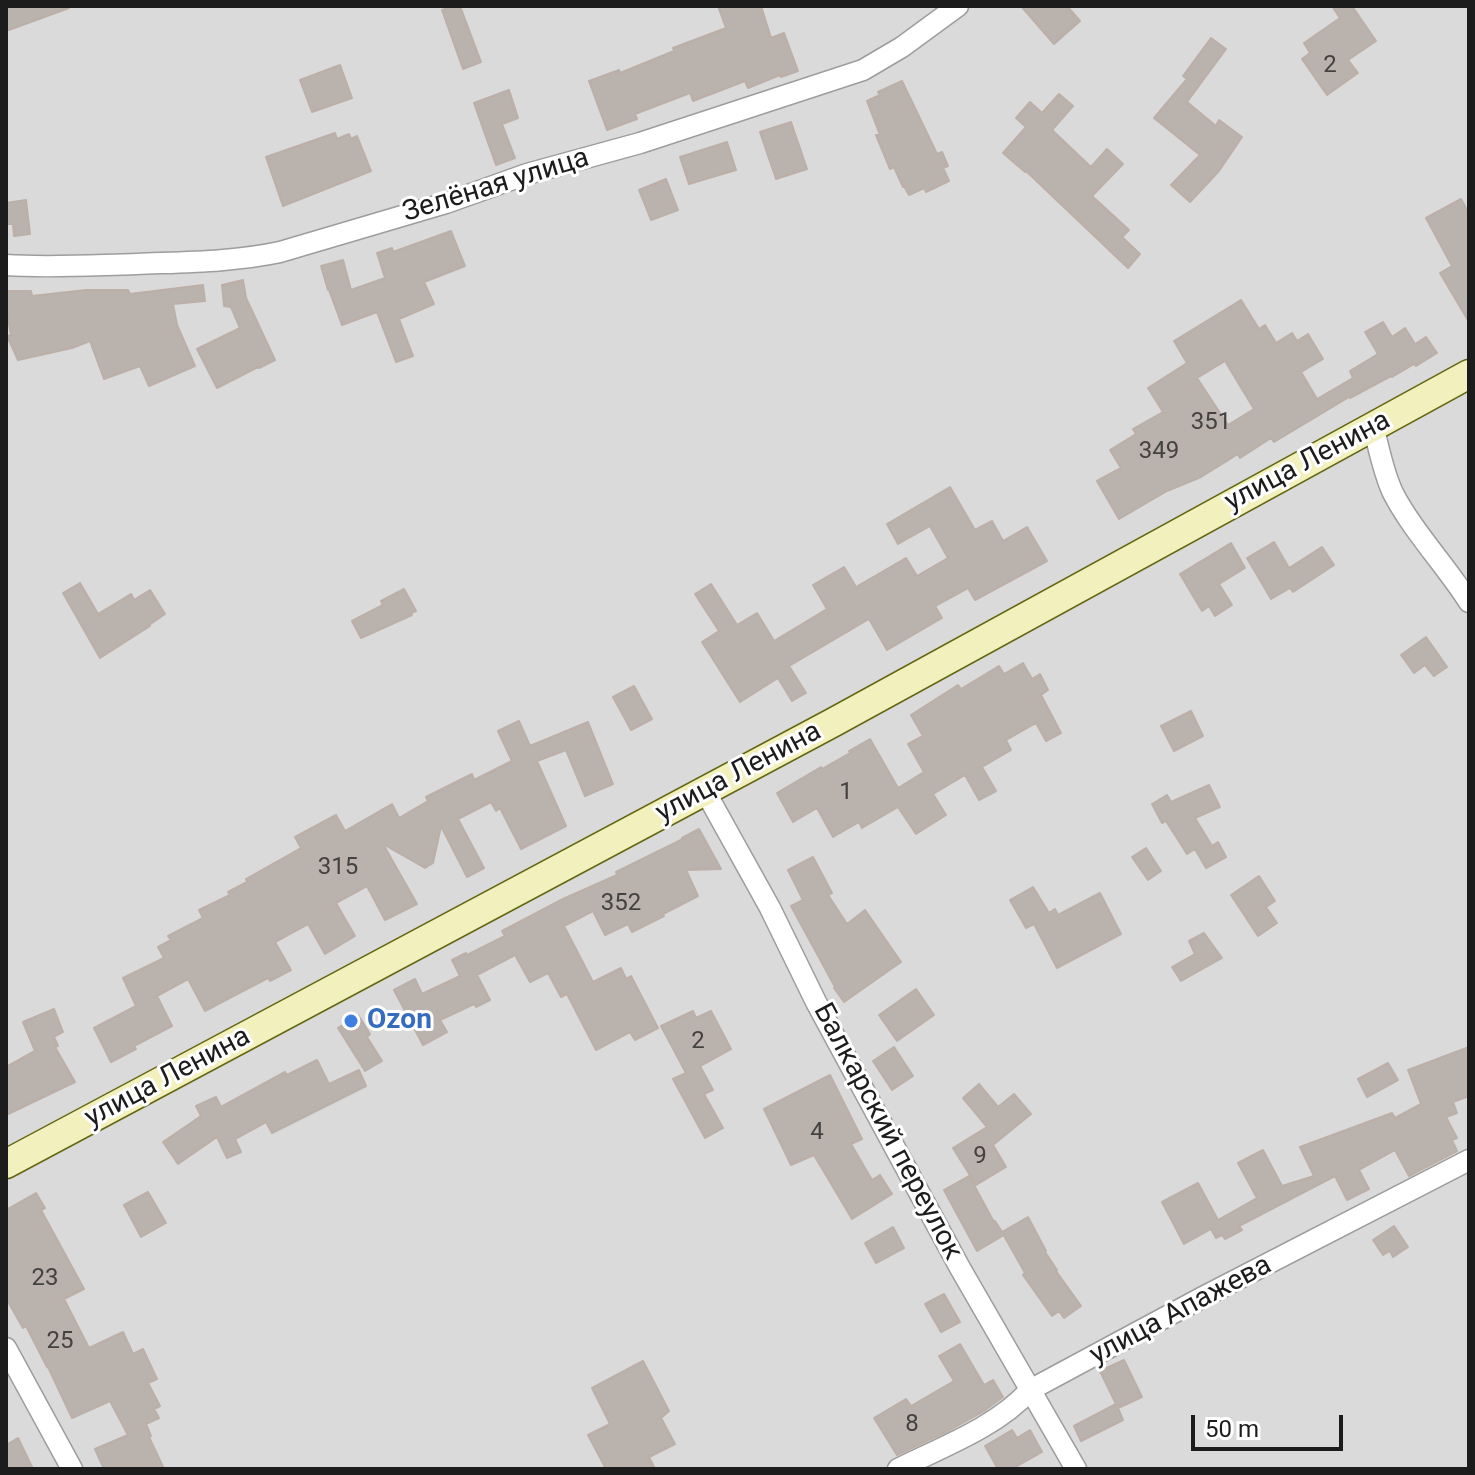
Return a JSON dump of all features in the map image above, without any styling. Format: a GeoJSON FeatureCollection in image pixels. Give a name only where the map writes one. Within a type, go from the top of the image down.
{"type":"FeatureCollection","features":[{"type":"Feature","properties":{"kind":"street","name":"Зелёная улица"},"geometry":{"type":"LineString","coordinates":[[6,265],[218,261],[280,252],[446,203],[527,174],[640,143],[863,70],[902,47],[958,6]]}},
{"type":"Feature","properties":{"kind":"street","name":"улица Ленина"},"geometry":{"type":"LineString","coordinates":[[6,1164],[834,722],[1469,374]]}},
{"type":"Feature","properties":{"kind":"street"},"geometry":{"type":"LineString","coordinates":[[1373,426],[1393,492],[1469,602]]}},
{"type":"Feature","properties":{"kind":"street","name":"Балкарский переулок"},"geometry":{"type":"LineString","coordinates":[[705,791],[960,1268],[1076,1469]]}},
{"type":"Feature","properties":{"kind":"street","name":"улица Апажева"},"geometry":{"type":"LineString","coordinates":[[898,1469],[998,1419],[1030,1390],[1469,1160]]}},
{"type":"Feature","properties":{"kind":"street"},"geometry":{"type":"LineString","coordinates":[[6,1348],[72,1469]]}},
{"type":"Feature","properties":{"kind":"shaded area"},"geometry":{"type":"Polygon","coordinates":[[[6,6],[1469,6],[1469,1469],[6,1469],[6,6]]]}},
{"type":"Feature","properties":{"kind":"building"},"geometry":{"type":"Polygon","coordinates":[[[6,6],[69,6],[69,8],[6,31],[6,6]]]}},
{"type":"Feature","properties":{"kind":"building"},"geometry":{"type":"Polygon","coordinates":[[[460,6],[481,62],[463,69],[442,10],[460,6]]]}},
{"type":"Feature","properties":{"kind":"building"},"geometry":{"type":"Polygon","coordinates":[[[718,6],[761,6],[771,38],[784,33],[798,71],[748,88],[745,81],[693,101],[690,93],[635,114],[637,119],[607,130],[589,81],[619,70],[620,73],[726,28],[718,6]]]}},
{"type":"Feature","properties":{"kind":"building"},"geometry":{"type":"Polygon","coordinates":[[[1021,6],[1067,6],[1080,21],[1054,44],[1021,6]]]}},
{"type":"Feature","properties":{"kind":"building"},"geometry":{"type":"Polygon","coordinates":[[[1332,6],[1352,6],[1376,41],[1348,60],[1358,73],[1327,95],[1302,59],[1310,53],[1304,43],[1340,18],[1332,6]]]}},
{"type":"Feature","properties":{"kind":"building"},"geometry":{"type":"Polygon","coordinates":[[[1211,38],[1226,49],[1187,102],[1216,126],[1219,120],[1242,137],[1219,171],[1190,202],[1171,185],[1200,155],[1154,118],[1187,79],[1183,76],[1211,38]]]}},
{"type":"Feature","properties":{"kind":"building"},"geometry":{"type":"Polygon","coordinates":[[[340,65],[352,98],[312,112],[300,80],[340,65]]]}},
{"type":"Feature","properties":{"kind":"building"},"geometry":{"type":"Polygon","coordinates":[[[902,81],[937,154],[942,152],[948,166],[943,168],[949,181],[926,192],[924,188],[909,195],[894,167],[890,169],[867,101],[902,81]]]}},
{"type":"Feature","properties":{"kind":"building"},"geometry":{"type":"Polygon","coordinates":[[[509,90],[518,118],[502,124],[515,158],[496,165],[474,103],[509,90]]]}},
{"type":"Feature","properties":{"kind":"building"},"geometry":{"type":"Polygon","coordinates":[[[1059,94],[1073,106],[1052,130],[1091,167],[1107,149],[1123,164],[1092,196],[1129,230],[1122,237],[1140,254],[1128,268],[1003,153],[1026,127],[1016,118],[1030,102],[1042,113],[1059,94]]]}},
{"type":"Feature","properties":{"kind":"building"},"geometry":{"type":"Polygon","coordinates":[[[791,122],[807,169],[776,179],[760,132],[791,122]]]}},
{"type":"Feature","properties":{"kind":"building"},"geometry":{"type":"Polygon","coordinates":[[[335,133],[337,139],[349,134],[351,139],[357,136],[371,171],[283,206],[266,157],[335,133]]]}},
{"type":"Feature","properties":{"kind":"building"},"geometry":{"type":"Polygon","coordinates":[[[727,142],[736,170],[689,184],[680,157],[727,142]]]}},
{"type":"Feature","properties":{"kind":"building"},"geometry":{"type":"Polygon","coordinates":[[[666,179],[678,210],[651,220],[639,190],[666,179]]]}},
{"type":"Feature","properties":{"kind":"building"},"geometry":{"type":"Polygon","coordinates":[[[1461,199],[1469,214],[1469,322],[1440,273],[1452,266],[1426,218],[1461,199]]]}},
{"type":"Feature","properties":{"kind":"building"},"geometry":{"type":"Polygon","coordinates":[[[26,200],[30,234],[14,236],[13,224],[6,224],[6,203],[26,200]]]}},
{"type":"Feature","properties":{"kind":"building"},"geometry":{"type":"Polygon","coordinates":[[[451,231],[465,266],[424,282],[434,304],[399,319],[413,356],[396,362],[377,312],[342,325],[321,266],[343,260],[351,290],[385,278],[377,253],[392,248],[393,252],[451,231]]]}},
{"type":"Feature","properties":{"kind":"building"},"geometry":{"type":"Polygon","coordinates":[[[243,280],[246,298],[275,360],[217,388],[197,349],[240,328],[231,307],[224,306],[222,285],[243,280]]]}},
{"type":"Feature","properties":{"kind":"building"},"geometry":{"type":"Polygon","coordinates":[[[203,285],[205,301],[173,304],[177,325],[195,366],[149,386],[140,366],[104,379],[90,341],[18,360],[7,336],[11,335],[6,291],[31,291],[32,296],[86,290],[128,290],[130,294],[203,285]]]}},
{"type":"Feature","properties":{"kind":"building"},"geometry":{"type":"Polygon","coordinates":[[[1241,300],[1259,329],[1265,325],[1276,343],[1292,333],[1297,341],[1308,334],[1323,359],[1301,372],[1317,399],[1353,378],[1350,371],[1378,354],[1365,332],[1383,322],[1392,337],[1405,328],[1415,344],[1426,337],[1437,353],[1349,397],[1274,442],[1271,438],[1240,458],[1238,454],[1201,477],[1167,491],[1119,519],[1097,481],[1121,468],[1110,450],[1136,434],[1133,429],[1163,412],[1148,388],[1187,363],[1174,341],[1241,300]],[[1225,361],[1197,378],[1228,425],[1254,409],[1225,361]]]}},
{"type":"Feature","properties":{"kind":"building"},"geometry":{"type":"Polygon","coordinates":[[[950,487],[975,530],[992,521],[1003,541],[1027,527],[1047,561],[975,600],[968,588],[935,606],[942,618],[887,650],[869,619],[789,666],[806,693],[792,701],[778,678],[740,702],[702,642],[719,631],[695,594],[711,584],[737,625],[757,613],[774,641],[827,609],[813,585],[844,567],[856,587],[906,558],[917,576],[948,558],[930,526],[898,544],[887,524],[950,487]]]}},
{"type":"Feature","properties":{"kind":"building"},"geometry":{"type":"Polygon","coordinates":[[[1274,542],[1289,568],[1322,547],[1334,565],[1293,592],[1290,588],[1271,599],[1247,558],[1274,542]]]}},
{"type":"Feature","properties":{"kind":"building"},"geometry":{"type":"Polygon","coordinates":[[[1231,543],[1245,568],[1219,584],[1232,605],[1215,616],[1209,606],[1202,611],[1180,574],[1231,543]]]}},
{"type":"Feature","properties":{"kind":"building"},"geometry":{"type":"Polygon","coordinates":[[[80,583],[98,614],[131,594],[134,600],[150,590],[165,614],[100,658],[63,593],[80,583]]]}},
{"type":"Feature","properties":{"kind":"building"},"geometry":{"type":"Polygon","coordinates":[[[404,589],[416,611],[361,638],[352,621],[383,605],[381,601],[404,589]]]}},
{"type":"Feature","properties":{"kind":"building"},"geometry":{"type":"Polygon","coordinates":[[[1426,637],[1447,667],[1434,676],[1425,665],[1414,673],[1401,655],[1426,637]]]}},
{"type":"Feature","properties":{"kind":"building"},"geometry":{"type":"Polygon","coordinates":[[[1023,663],[1032,679],[1040,674],[1048,690],[1041,695],[1061,733],[1046,741],[1036,723],[1006,740],[1011,750],[982,767],[996,791],[979,800],[965,775],[933,794],[946,815],[916,834],[898,807],[862,828],[859,822],[833,837],[817,808],[793,822],[777,793],[870,739],[898,788],[924,772],[908,744],[923,736],[911,715],[958,685],[961,689],[999,666],[1004,674],[1023,663]]]}},
{"type":"Feature","properties":{"kind":"building"},"geometry":{"type":"Polygon","coordinates":[[[634,686],[652,719],[631,730],[613,697],[634,686]]]}},
{"type":"Feature","properties":{"kind":"building"},"geometry":{"type":"Polygon","coordinates":[[[1191,711],[1203,736],[1174,751],[1161,726],[1191,711]]]}},
{"type":"Feature","properties":{"kind":"building"},"geometry":{"type":"Polygon","coordinates":[[[519,721],[530,746],[588,722],[613,784],[585,796],[566,750],[537,761],[566,826],[521,849],[500,808],[496,811],[491,802],[458,819],[484,868],[467,877],[441,826],[433,863],[425,868],[383,844],[417,904],[385,920],[367,886],[336,903],[355,936],[325,954],[308,924],[275,942],[291,970],[270,981],[268,978],[205,1011],[188,979],[157,996],[172,1026],[111,1062],[94,1028],[136,1006],[123,978],[164,958],[158,947],[171,940],[168,936],[203,918],[199,910],[230,895],[228,892],[247,882],[246,879],[301,848],[295,837],[336,815],[345,831],[392,804],[399,818],[428,801],[426,797],[472,774],[474,780],[512,761],[498,731],[519,721]]]}},
{"type":"Feature","properties":{"kind":"building"},"geometry":{"type":"Polygon","coordinates":[[[1209,785],[1220,807],[1195,818],[1212,846],[1218,842],[1226,857],[1206,868],[1195,849],[1187,854],[1166,821],[1162,823],[1152,804],[1167,795],[1171,802],[1209,785]]]}},
{"type":"Feature","properties":{"kind":"building"},"geometry":{"type":"Polygon","coordinates":[[[699,829],[721,869],[686,870],[698,896],[632,932],[628,924],[605,935],[593,911],[564,926],[593,982],[621,968],[626,979],[631,976],[658,1028],[635,1040],[630,1032],[596,1050],[567,994],[561,997],[548,973],[530,982],[515,955],[477,975],[490,1000],[440,1020],[447,1032],[423,1045],[394,990],[415,979],[422,994],[460,976],[452,960],[505,936],[502,931],[617,875],[616,872],[699,829]]]}},
{"type":"Feature","properties":{"kind":"building"},"geometry":{"type":"Polygon","coordinates":[[[1146,848],[1161,871],[1148,880],[1132,857],[1146,848]]]}},
{"type":"Feature","properties":{"kind":"building"},"geometry":{"type":"Polygon","coordinates":[[[813,857],[832,893],[828,895],[847,924],[865,910],[901,962],[844,1002],[791,906],[803,900],[788,870],[813,857]]]}},
{"type":"Feature","properties":{"kind":"building"},"geometry":{"type":"Polygon","coordinates":[[[1259,876],[1275,901],[1266,907],[1277,923],[1258,936],[1231,895],[1259,876]]]}},
{"type":"Feature","properties":{"kind":"building"},"geometry":{"type":"Polygon","coordinates":[[[1033,887],[1049,913],[1055,909],[1058,915],[1100,893],[1121,934],[1057,968],[1034,924],[1026,928],[1010,900],[1033,887]]]}},
{"type":"Feature","properties":{"kind":"building"},"geometry":{"type":"Polygon","coordinates":[[[1204,933],[1222,958],[1181,981],[1172,967],[1195,954],[1189,941],[1204,933]]]}},
{"type":"Feature","properties":{"kind":"building"},"geometry":{"type":"Polygon","coordinates":[[[916,989],[934,1015],[897,1041],[879,1015],[916,989]]]}},
{"type":"Feature","properties":{"kind":"building"},"geometry":{"type":"Polygon","coordinates":[[[54,1009],[63,1032],[54,1037],[58,1046],[55,1047],[75,1082],[6,1115],[6,1067],[35,1051],[23,1022],[54,1009]]]}},
{"type":"Feature","properties":{"kind":"building"},"geometry":{"type":"Polygon","coordinates":[[[693,1011],[696,1018],[711,1011],[731,1049],[700,1066],[713,1090],[704,1094],[723,1128],[705,1138],[673,1079],[686,1073],[661,1026],[693,1011]]]}},
{"type":"Feature","properties":{"kind":"building"},"geometry":{"type":"Polygon","coordinates":[[[358,1015],[382,1061],[365,1071],[338,1028],[358,1015]]]}},
{"type":"Feature","properties":{"kind":"building"},"geometry":{"type":"Polygon","coordinates":[[[894,1047],[913,1076],[892,1090],[873,1061],[894,1047]]]}},
{"type":"Feature","properties":{"kind":"building"},"geometry":{"type":"Polygon","coordinates":[[[1469,1047],[1469,1096],[1453,1102],[1457,1113],[1446,1117],[1457,1138],[1452,1140],[1457,1151],[1409,1176],[1395,1150],[1359,1170],[1369,1189],[1347,1200],[1335,1176],[1239,1226],[1242,1230],[1225,1239],[1222,1235],[1216,1238],[1211,1229],[1184,1244],[1162,1202],[1198,1183],[1218,1220],[1257,1198],[1238,1163],[1263,1150],[1282,1186],[1314,1176],[1300,1147],[1392,1113],[1395,1118],[1421,1104],[1408,1070],[1469,1047]]]}},
{"type":"Feature","properties":{"kind":"building"},"geometry":{"type":"Polygon","coordinates":[[[317,1060],[329,1084],[359,1070],[366,1086],[272,1133],[266,1122],[235,1139],[241,1152],[227,1158],[217,1137],[178,1164],[163,1142],[201,1116],[196,1106],[216,1097],[221,1107],[285,1072],[287,1075],[317,1060]]]}},
{"type":"Feature","properties":{"kind":"building"},"geometry":{"type":"Polygon","coordinates":[[[1388,1063],[1398,1080],[1367,1097],[1358,1079],[1388,1063]]]}},
{"type":"Feature","properties":{"kind":"building"},"geometry":{"type":"Polygon","coordinates":[[[830,1075],[862,1139],[851,1144],[872,1180],[880,1175],[892,1194],[852,1219],[814,1155],[791,1165],[764,1109],[830,1075]]]}},
{"type":"Feature","properties":{"kind":"building"},"geometry":{"type":"Polygon","coordinates":[[[979,1084],[998,1107],[1014,1094],[1031,1114],[993,1145],[1006,1167],[976,1185],[953,1148],[987,1127],[963,1098],[979,1084]]]}},
{"type":"Feature","properties":{"kind":"building"},"geometry":{"type":"Polygon","coordinates":[[[969,1176],[1004,1235],[977,1251],[944,1190],[969,1176]]]}},
{"type":"Feature","properties":{"kind":"building"},"geometry":{"type":"Polygon","coordinates":[[[148,1192],[166,1223],[141,1237],[124,1205],[148,1192]]]}},
{"type":"Feature","properties":{"kind":"building"},"geometry":{"type":"Polygon","coordinates":[[[36,1193],[45,1208],[41,1210],[84,1289],[64,1299],[89,1348],[123,1332],[133,1354],[143,1349],[157,1379],[148,1383],[160,1406],[154,1409],[159,1418],[146,1424],[164,1469],[104,1469],[95,1449],[128,1435],[110,1401],[72,1418],[26,1326],[23,1328],[6,1298],[6,1210],[36,1193]]]}},
{"type":"Feature","properties":{"kind":"building"},"geometry":{"type":"Polygon","coordinates":[[[1028,1217],[1056,1271],[1081,1306],[1064,1318],[1059,1311],[1052,1316],[1023,1275],[1025,1273],[1002,1232],[1028,1217]]]}},
{"type":"Feature","properties":{"kind":"building"},"geometry":{"type":"Polygon","coordinates":[[[1394,1226],[1408,1247],[1393,1257],[1390,1251],[1383,1255],[1373,1240],[1394,1226]]]}},
{"type":"Feature","properties":{"kind":"building"},"geometry":{"type":"Polygon","coordinates":[[[893,1227],[904,1248],[876,1263],[865,1243],[893,1227]]]}},
{"type":"Feature","properties":{"kind":"building"},"geometry":{"type":"Polygon","coordinates":[[[944,1294],[960,1322],[941,1332],[925,1304],[944,1294]]]}},
{"type":"Feature","properties":{"kind":"building"},"geometry":{"type":"Polygon","coordinates":[[[960,1344],[984,1385],[993,1380],[1003,1397],[950,1430],[897,1455],[874,1418],[906,1399],[911,1406],[954,1381],[939,1356],[960,1344]]]}},
{"type":"Feature","properties":{"kind":"building"},"geometry":{"type":"Polygon","coordinates":[[[1124,1360],[1142,1397],[1118,1408],[1123,1420],[1081,1441],[1074,1426],[1116,1404],[1100,1371],[1124,1360]]]}},
{"type":"Feature","properties":{"kind":"building"},"geometry":{"type":"Polygon","coordinates":[[[643,1361],[669,1411],[661,1418],[675,1444],[649,1457],[655,1469],[606,1469],[588,1435],[610,1424],[592,1388],[643,1361]]]}},
{"type":"Feature","properties":{"kind":"building"},"geometry":{"type":"Polygon","coordinates":[[[1012,1430],[1017,1438],[1030,1430],[1042,1452],[1012,1469],[998,1469],[985,1446],[1012,1430]]]}},
{"type":"Feature","properties":{"kind":"building"},"geometry":{"type":"Polygon","coordinates":[[[18,1438],[33,1469],[10,1469],[6,1461],[6,1445],[18,1438]]]}},
{"type":"Feature","properties":{"kind":"place","name":"Ozon"},"geometry":{"type":"Point","coordinates":[351,1021]}}]}
